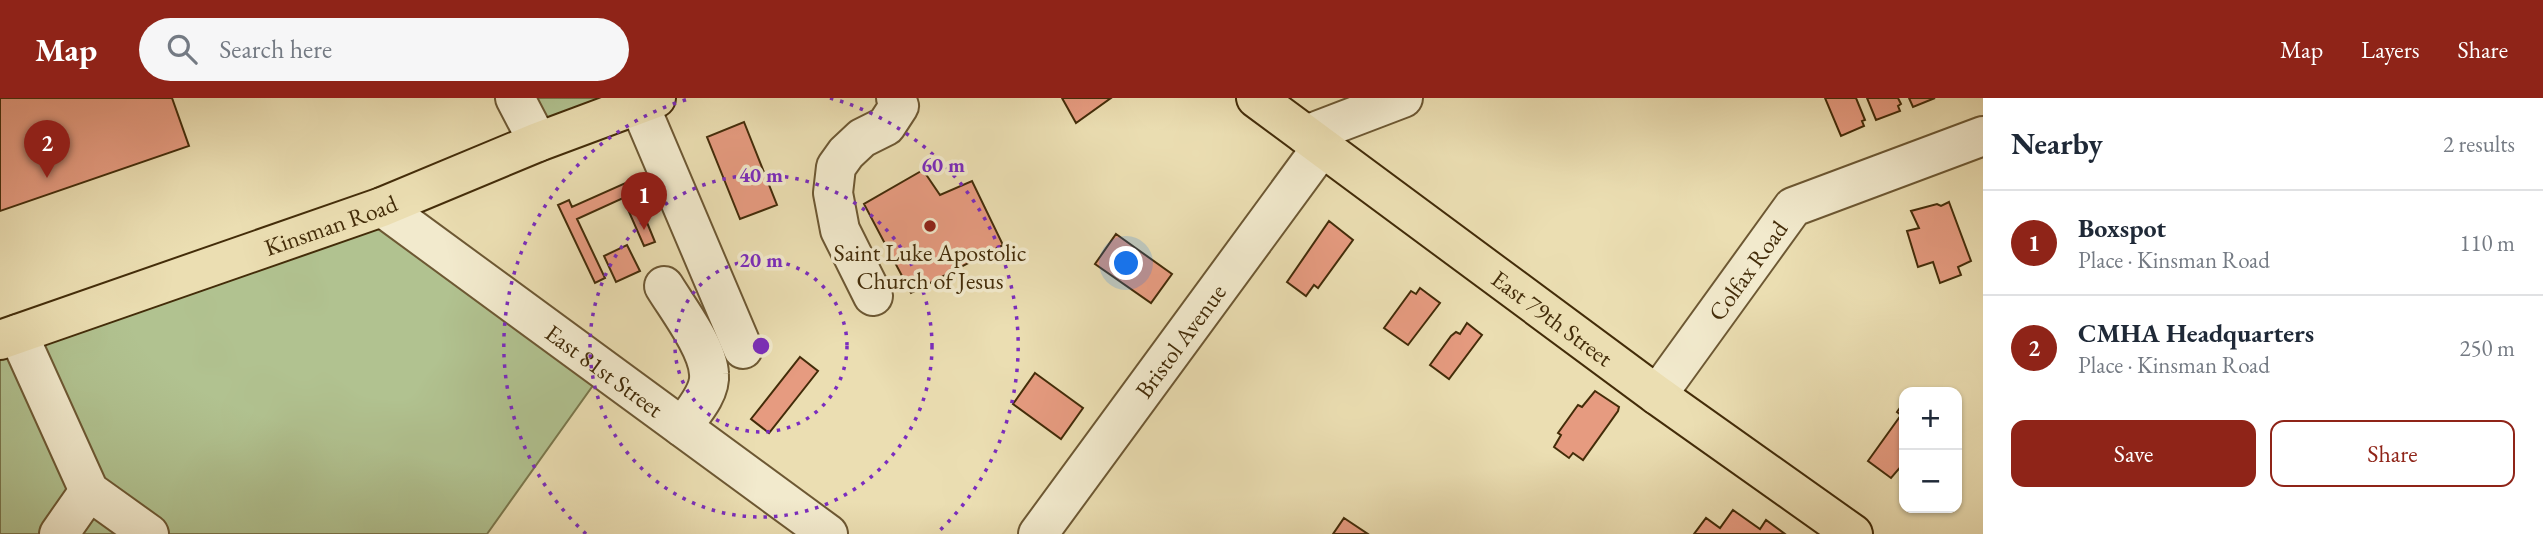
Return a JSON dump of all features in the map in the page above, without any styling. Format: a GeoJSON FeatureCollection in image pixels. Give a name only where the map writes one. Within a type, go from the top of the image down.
{"type":"FeatureCollection","features":[{"type":"Feature","properties":{"kind":"main road","name":"East 79th Street"},"geometry":{"type":"LineString","coordinates":[[1256,98],[1657,394],[1853,534]]}},
{"type":"Feature","properties":{"kind":"main road","name":"Kinsman Road"},"geometry":{"type":"LineString","coordinates":[[9,337],[382,207],[538,142],[647,101]]}},
{"type":"Feature","properties":{"kind":"street"},"geometry":{"type":"LineString","coordinates":[[515,98],[538,142]]}},
{"type":"Feature","properties":{"kind":"street"},"geometry":{"type":"LineString","coordinates":[[873,296],[840,230],[833,193],[836,167],[862,138],[886,126],[899,106],[896,98]]}},
{"type":"Feature","properties":{"kind":"street"},"geometry":{"type":"LineString","coordinates":[[1314,141],[1403,98]]}},
{"type":"Feature","properties":{"kind":"street"},"geometry":{"type":"LineString","coordinates":[[647,101],[744,349]]}},
{"type":"Feature","properties":{"kind":"street","name":"Colfax Road"},"geometry":{"type":"LineString","coordinates":[[1657,394],[1793,207],[1983,136]]}},
{"type":"Feature","properties":{"kind":"street","name":"Bristol Avenue"},"geometry":{"type":"LineString","coordinates":[[1038,534],[1314,141]]}},
{"type":"Feature","properties":{"kind":"street","name":"East 81st Street"},"geometry":{"type":"LineString","coordinates":[[382,207],[828,534]]}},
{"type":"Feature","properties":{"kind":"street"},"geometry":{"type":"LineString","coordinates":[[664,286],[704,353],[710,375],[706,390],[682,427]]}},
{"type":"Feature","properties":{"kind":"street"},"geometry":{"type":"LineString","coordinates":[[9,337],[89,491],[149,534]]}},
{"type":"Feature","properties":{"kind":"street"},"geometry":{"type":"LineString","coordinates":[[59,534],[89,491]]}},
{"type":"Feature","properties":{"kind":"green space"},"geometry":{"type":"Polygon","coordinates":[[[515,98],[655,98],[538,142],[515,98]]]}},
{"type":"Feature","properties":{"kind":"green space"},"geometry":{"type":"Polygon","coordinates":[[[382,207],[604,370],[487,534],[0,534],[0,340],[382,207]]]}},
{"type":"Feature","properties":{"kind":"building"},"geometry":{"type":"Polygon","coordinates":[[[0,98],[172,98],[189,146],[0,211],[0,98]]]}},
{"type":"Feature","properties":{"kind":"building"},"geometry":{"type":"Polygon","coordinates":[[[1062,98],[1111,98],[1076,123],[1062,98]]]}},
{"type":"Feature","properties":{"kind":"building"},"geometry":{"type":"Polygon","coordinates":[[[1825,98],[1856,98],[1865,120],[1862,121],[1864,126],[1841,136],[1825,98]]]}},
{"type":"Feature","properties":{"kind":"building"},"geometry":{"type":"Polygon","coordinates":[[[1867,98],[1898,98],[1900,111],[1876,120],[1867,98]]]}},
{"type":"Feature","properties":{"kind":"building"},"geometry":{"type":"Polygon","coordinates":[[[1909,98],[1935,98],[1913,107],[1909,98]]]}},
{"type":"Feature","properties":{"kind":"building"},"geometry":{"type":"Polygon","coordinates":[[[744,122],[777,205],[740,219],[707,137],[744,122]]]}},
{"type":"Feature","properties":{"kind":"building"},"geometry":{"type":"Polygon","coordinates":[[[923,170],[940,195],[972,181],[1003,245],[911,293],[864,204],[923,170]]]}},
{"type":"Feature","properties":{"kind":"building"},"geometry":{"type":"Polygon","coordinates":[[[630,181],[655,242],[644,246],[623,198],[577,219],[605,278],[595,283],[558,205],[569,200],[572,207],[630,181]]]}},
{"type":"Feature","properties":{"kind":"building"},"geometry":{"type":"Polygon","coordinates":[[[1949,202],[1971,261],[1958,267],[1961,275],[1940,283],[1933,262],[1918,267],[1907,231],[1919,228],[1911,211],[1949,202]]]}},
{"type":"Feature","properties":{"kind":"building"},"geometry":{"type":"Polygon","coordinates":[[[1329,221],[1353,240],[1318,288],[1314,285],[1306,296],[1287,282],[1329,221]]]}},
{"type":"Feature","properties":{"kind":"building"},"geometry":{"type":"Polygon","coordinates":[[[1116,234],[1172,274],[1151,303],[1095,264],[1116,234]]]}},
{"type":"Feature","properties":{"kind":"building"},"geometry":{"type":"Polygon","coordinates":[[[627,245],[640,271],[616,282],[604,256],[627,245]]]}},
{"type":"Feature","properties":{"kind":"building"},"geometry":{"type":"Polygon","coordinates":[[[1420,288],[1440,303],[1408,345],[1384,328],[1411,291],[1416,294],[1420,288]]]}},
{"type":"Feature","properties":{"kind":"building"},"geometry":{"type":"Polygon","coordinates":[[[1467,323],[1482,335],[1449,379],[1430,365],[1451,336],[1456,332],[1460,334],[1467,323]]]}},
{"type":"Feature","properties":{"kind":"building"},"geometry":{"type":"Polygon","coordinates":[[[800,357],[818,371],[769,433],[751,419],[800,357]]]}},
{"type":"Feature","properties":{"kind":"building"},"geometry":{"type":"Polygon","coordinates":[[[1035,373],[1083,408],[1061,439],[1013,404],[1035,373]]]}},
{"type":"Feature","properties":{"kind":"building"},"geometry":{"type":"Polygon","coordinates":[[[1595,391],[1619,407],[1618,411],[1583,460],[1573,453],[1569,458],[1554,447],[1561,435],[1558,433],[1578,405],[1582,407],[1595,391]]]}},
{"type":"Feature","properties":{"kind":"building"},"geometry":{"type":"Polygon","coordinates":[[[1899,418],[1899,469],[1891,478],[1868,461],[1899,418]]]}},
{"type":"Feature","properties":{"kind":"building"},"geometry":{"type":"Polygon","coordinates":[[[1733,510],[1760,529],[1766,520],[1785,534],[1694,534],[1706,518],[1720,528],[1733,510]]]}},
{"type":"Feature","properties":{"kind":"building"},"geometry":{"type":"Polygon","coordinates":[[[1344,518],[1368,534],[1333,534],[1344,518]]]}},
{"type":"Feature","properties":{"kind":"place","name":"CMHA Headquarters"},"geometry":{"type":"Point","coordinates":[47,178]}},
{"type":"Feature","properties":{"kind":"place","name":"Saint Luke Apostolic Church of Jesus"},"geometry":{"type":"Point","coordinates":[930,226]}},
{"type":"Feature","properties":{"kind":"place","name":"Boxspot"},"geometry":{"type":"Point","coordinates":[644,230]}}]}
